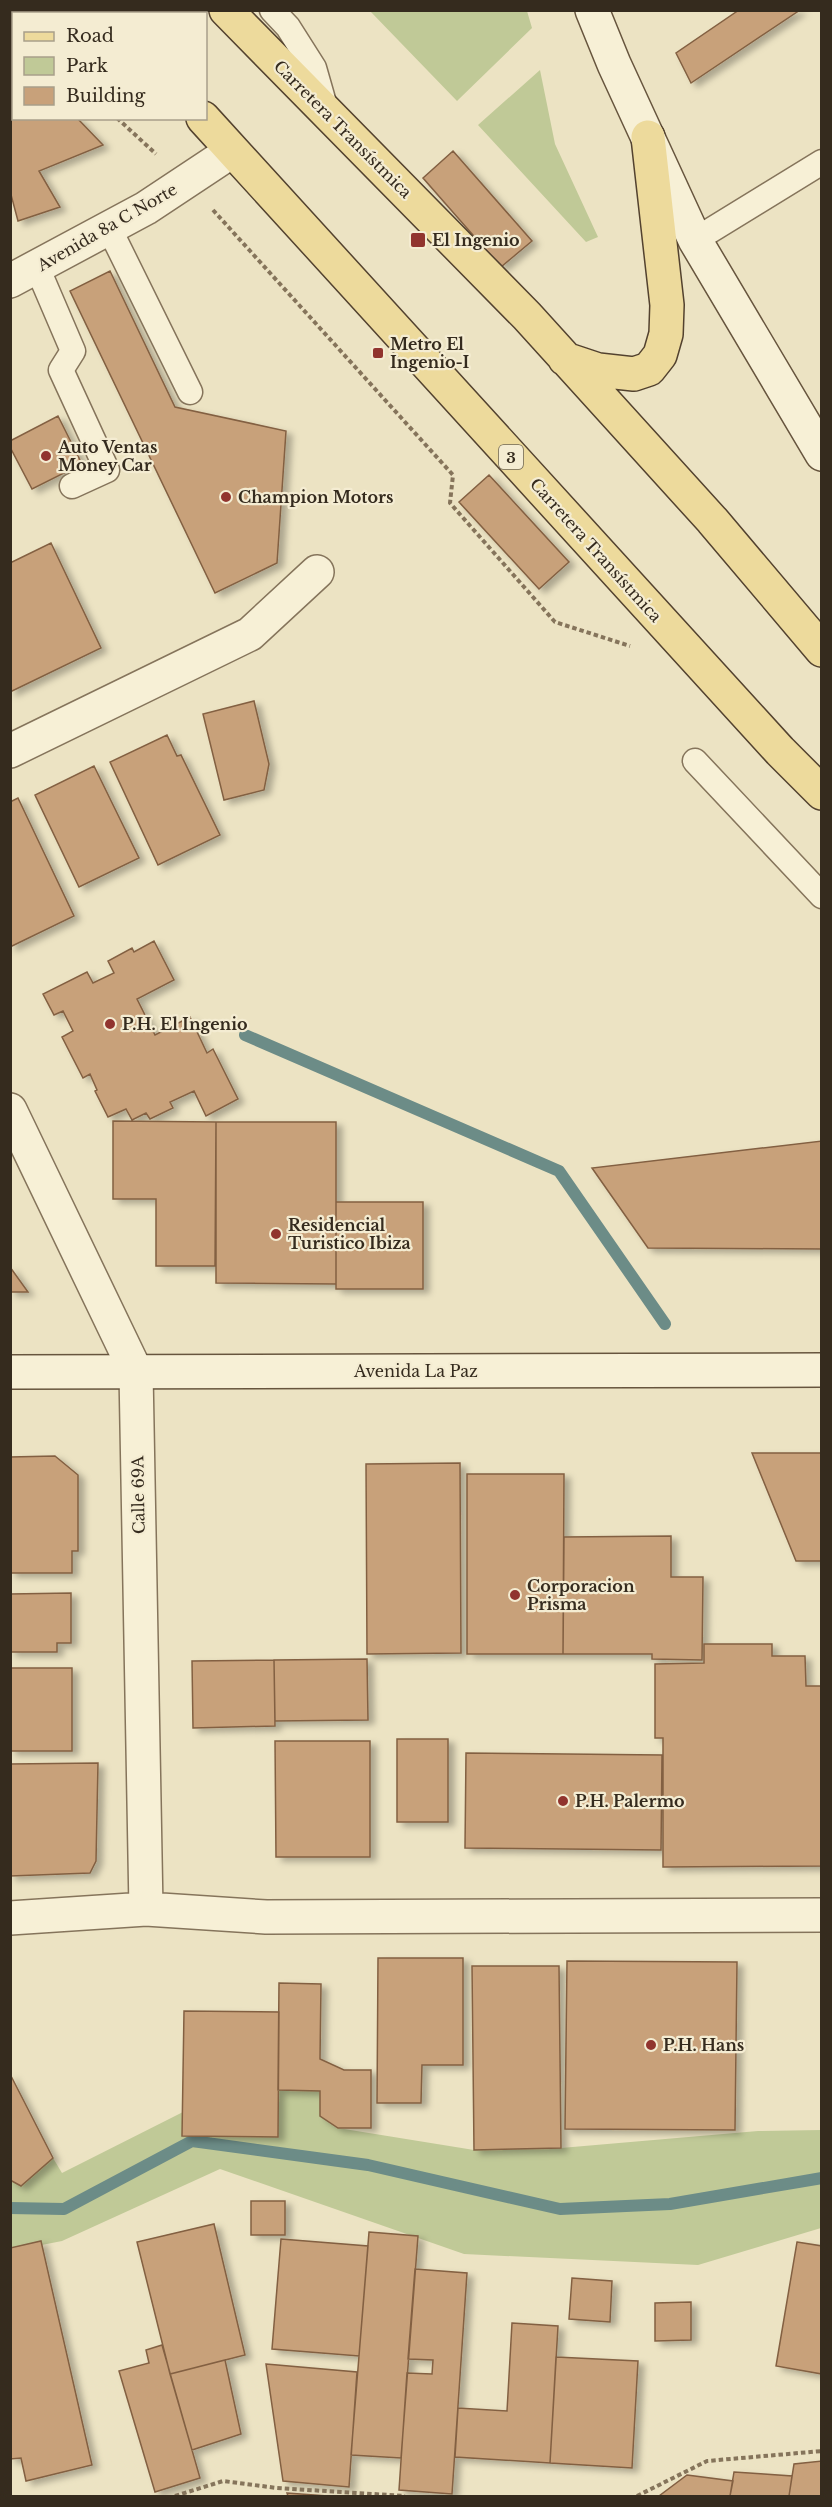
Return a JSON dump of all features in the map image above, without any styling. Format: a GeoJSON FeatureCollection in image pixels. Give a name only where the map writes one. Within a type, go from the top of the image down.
{"type":"FeatureCollection","features":[{"type":"Feature","properties":{"kind":"main road","name":"Carretera Transístmica"},"geometry":{"type":"LineString","coordinates":[[226,10],[527,316],[712,520],[822,650]]}},
{"type":"Feature","properties":{"kind":"main road","name":"Carretera Transístmica"},"geometry":{"type":"LineString","coordinates":[[205,120],[772,742],[822,793]]}},
{"type":"Feature","properties":{"kind":"main road"},"geometry":{"type":"LineString","coordinates":[[564,359],[598,370],[634,374],[649,369],[660,356],[666,334],[667,305],[648,136]]}},
{"type":"Feature","properties":{"kind":"street"},"geometry":{"type":"LineString","coordinates":[[592,10],[695,240],[822,454]]}},
{"type":"Feature","properties":{"kind":"street","name":"Avenida 8a C Norte"},"geometry":{"type":"LineString","coordinates":[[24,274],[146,208],[232,151]]}},
{"type":"Feature","properties":{"kind":"street"},"geometry":{"type":"LineString","coordinates":[[10,751],[250,634],[316,572]]}},
{"type":"Feature","properties":{"kind":"street","name":"Calle 69A"},"geometry":{"type":"LineString","coordinates":[[10,1110],[136,1372],[146,1909]]}},
{"type":"Feature","properties":{"kind":"street","name":"Avenida La Paz"},"geometry":{"type":"LineString","coordinates":[[10,1372],[822,1370]]}},
{"type":"Feature","properties":{"kind":"street"},"geometry":{"type":"LineString","coordinates":[[10,1918],[146,1909],[266,1917],[822,1915]]}},
{"type":"Feature","properties":{"kind":"lane"},"geometry":{"type":"LineString","coordinates":[[272,10],[288,27],[314,68],[326,110]]}},
{"type":"Feature","properties":{"kind":"lane"},"geometry":{"type":"LineString","coordinates":[[695,240],[822,162]]}},
{"type":"Feature","properties":{"kind":"lane"},"geometry":{"type":"LineString","coordinates":[[109,228],[190,392]]}},
{"type":"Feature","properties":{"kind":"lane"},"geometry":{"type":"LineString","coordinates":[[24,274],[73,351],[62,370],[107,470],[72,486]]}},
{"type":"Feature","properties":{"kind":"lane"},"geometry":{"type":"LineString","coordinates":[[694,761],[822,896]]}},
{"type":"Feature","properties":{"kind":"path"},"geometry":{"type":"LineString","coordinates":[[119,120],[187,181],[453,475],[450,503],[555,622],[639,649]]}},
{"type":"Feature","properties":{"kind":"path"},"geometry":{"type":"LineString","coordinates":[[637,2496],[644,2495],[707,2461],[822,2451]]}},
{"type":"Feature","properties":{"kind":"path"},"geometry":{"type":"LineString","coordinates":[[176,2496],[223,2481],[277,2488],[405,2496]]}},
{"type":"Feature","properties":{"kind":"green space"},"geometry":{"type":"Polygon","coordinates":[[[370,11],[527,11],[532,28],[457,101],[370,11]]]}},
{"type":"Feature","properties":{"kind":"green space"},"geometry":{"type":"Polygon","coordinates":[[[540,70],[555,144],[598,237],[586,242],[478,125],[540,70]]]}},
{"type":"Feature","properties":{"kind":"green space"},"geometry":{"type":"Polygon","coordinates":[[[278,2090],[320,2091],[320,2116],[338,2128],[474,2150],[561,2148],[758,2131],[821,2130],[821,2228],[698,2265],[464,2254],[220,2169],[62,2241],[11,2251],[11,2180],[22,2186],[53,2158],[62,2173],[183,2112],[182,2136],[278,2137],[278,2090]]]}},
{"type":"Feature","properties":{"kind":"building"},"geometry":{"type":"Polygon","coordinates":[[[739,10],[800,10],[691,83],[676,53],[739,10]]]}},
{"type":"Feature","properties":{"kind":"building"},"geometry":{"type":"Polygon","coordinates":[[[12,90],[12,120],[79,120],[103,145],[39,171],[60,207],[18,221],[10,191],[10,91],[12,90]]]}},
{"type":"Feature","properties":{"kind":"building"},"geometry":{"type":"Polygon","coordinates":[[[453,151],[532,241],[501,267],[423,178],[453,151]]]}},
{"type":"Feature","properties":{"kind":"building","name":"Champion Motors"},"geometry":{"type":"Polygon","coordinates":[[[110,271],[175,407],[286,431],[277,563],[215,593],[70,291],[110,271]]]}},
{"type":"Feature","properties":{"kind":"building","name":"Auto Ventas Money Car"},"geometry":{"type":"Polygon","coordinates":[[[58,416],[82,464],[32,489],[10,447],[10,441],[58,416]]]}},
{"type":"Feature","properties":{"kind":"building"},"geometry":{"type":"Polygon","coordinates":[[[489,475],[569,562],[539,589],[459,502],[489,475]]]}},
{"type":"Feature","properties":{"kind":"building"},"geometry":{"type":"Polygon","coordinates":[[[51,543],[101,648],[10,692],[10,563],[51,543]]]}},
{"type":"Feature","properties":{"kind":"building"},"geometry":{"type":"Polygon","coordinates":[[[254,701],[269,764],[264,790],[224,800],[203,714],[254,701]]]}},
{"type":"Feature","properties":{"kind":"building"},"geometry":{"type":"Polygon","coordinates":[[[167,735],[177,756],[181,755],[220,835],[158,865],[110,762],[167,735]]]}},
{"type":"Feature","properties":{"kind":"building"},"geometry":{"type":"Polygon","coordinates":[[[94,766],[139,858],[79,887],[35,795],[94,766]]]}},
{"type":"Feature","properties":{"kind":"building"},"geometry":{"type":"Polygon","coordinates":[[[18,798],[74,916],[10,947],[10,802],[18,798]]]}},
{"type":"Feature","properties":{"kind":"building","name":"P.H. El Ingenio"},"geometry":{"type":"Polygon","coordinates":[[[154,941],[174,980],[137,999],[155,1035],[190,1017],[207,1053],[213,1049],[238,1099],[206,1116],[194,1091],[170,1102],[173,1108],[150,1119],[146,1113],[132,1120],[126,1109],[108,1117],[95,1091],[97,1090],[90,1074],[83,1078],[62,1037],[73,1031],[63,1011],[54,1015],[43,994],[87,972],[93,983],[114,973],[108,961],[132,948],[134,952],[154,941]]]}},
{"type":"Feature","properties":{"kind":"building"},"geometry":{"type":"Polygon","coordinates":[[[113,1121],[216,1122],[215,1266],[156,1266],[156,1199],[113,1199],[113,1121]]]}},
{"type":"Feature","properties":{"kind":"building","name":"Residencial Turistico Ibiza"},"geometry":{"type":"Polygon","coordinates":[[[216,1122],[336,1122],[336,1284],[216,1283],[216,1122]]]}},
{"type":"Feature","properties":{"kind":"building"},"geometry":{"type":"Polygon","coordinates":[[[822,1141],[822,1249],[648,1248],[592,1168],[822,1141]]]}},
{"type":"Feature","properties":{"kind":"building"},"geometry":{"type":"Polygon","coordinates":[[[336,1202],[423,1202],[423,1289],[336,1289],[336,1202]]]}},
{"type":"Feature","properties":{"kind":"building"},"geometry":{"type":"Polygon","coordinates":[[[10,1267],[28,1292],[10,1292],[10,1267]]]}},
{"type":"Feature","properties":{"kind":"building"},"geometry":{"type":"Polygon","coordinates":[[[752,1453],[822,1453],[822,1561],[796,1561],[752,1453]]]}},
{"type":"Feature","properties":{"kind":"building"},"geometry":{"type":"Polygon","coordinates":[[[55,1456],[78,1475],[78,1551],[72,1551],[72,1573],[10,1573],[10,1457],[55,1456]]]}},
{"type":"Feature","properties":{"kind":"building"},"geometry":{"type":"Polygon","coordinates":[[[460,1463],[461,1653],[367,1654],[366,1464],[460,1463]]]}},
{"type":"Feature","properties":{"kind":"building","name":"Corporacion Prisma"},"geometry":{"type":"Polygon","coordinates":[[[467,1474],[564,1474],[563,1654],[467,1654],[467,1474]]]}},
{"type":"Feature","properties":{"kind":"building"},"geometry":{"type":"Polygon","coordinates":[[[671,1536],[671,1577],[703,1577],[702,1660],[652,1659],[652,1654],[563,1654],[564,1537],[671,1536]]]}},
{"type":"Feature","properties":{"kind":"building"},"geometry":{"type":"Polygon","coordinates":[[[71,1593],[71,1643],[57,1643],[57,1652],[10,1652],[10,1594],[71,1593]]]}},
{"type":"Feature","properties":{"kind":"building"},"geometry":{"type":"Polygon","coordinates":[[[704,1644],[772,1644],[772,1656],[805,1656],[806,1686],[822,1686],[822,1866],[663,1867],[663,1738],[655,1738],[655,1664],[704,1663],[704,1644]]]}},
{"type":"Feature","properties":{"kind":"building"},"geometry":{"type":"Polygon","coordinates":[[[367,1659],[368,1720],[275,1721],[274,1660],[367,1659]]]}},
{"type":"Feature","properties":{"kind":"building"},"geometry":{"type":"Polygon","coordinates":[[[274,1660],[275,1726],[193,1728],[192,1661],[274,1660]]]}},
{"type":"Feature","properties":{"kind":"building"},"geometry":{"type":"Polygon","coordinates":[[[10,1668],[72,1668],[72,1751],[10,1751],[10,1668]]]}},
{"type":"Feature","properties":{"kind":"building"},"geometry":{"type":"Polygon","coordinates":[[[397,1739],[448,1739],[448,1822],[397,1822],[397,1739]]]}},
{"type":"Feature","properties":{"kind":"building"},"geometry":{"type":"Polygon","coordinates":[[[275,1741],[370,1741],[370,1857],[276,1857],[275,1741]]]}},
{"type":"Feature","properties":{"kind":"building","name":"P.H. Palermo"},"geometry":{"type":"Polygon","coordinates":[[[466,1753],[662,1755],[661,1850],[465,1848],[466,1753]]]}},
{"type":"Feature","properties":{"kind":"building"},"geometry":{"type":"Polygon","coordinates":[[[98,1763],[96,1861],[90,1873],[10,1876],[10,1764],[98,1763]]]}},
{"type":"Feature","properties":{"kind":"building"},"geometry":{"type":"Polygon","coordinates":[[[378,1958],[463,1958],[463,2065],[422,2065],[421,2103],[377,2103],[378,1958]]]}},
{"type":"Feature","properties":{"kind":"building","name":"P.H. Hans"},"geometry":{"type":"Polygon","coordinates":[[[567,1961],[737,1962],[735,2130],[565,2129],[567,1961]]]}},
{"type":"Feature","properties":{"kind":"building"},"geometry":{"type":"Polygon","coordinates":[[[472,1966],[559,1966],[561,2148],[474,2150],[472,1966]]]}},
{"type":"Feature","properties":{"kind":"building"},"geometry":{"type":"Polygon","coordinates":[[[279,1983],[321,1984],[320,2059],[344,2070],[371,2070],[371,2128],[338,2128],[320,2116],[320,2091],[278,2090],[279,1983]]]}},
{"type":"Feature","properties":{"kind":"building"},"geometry":{"type":"Polygon","coordinates":[[[184,2011],[279,2012],[278,2137],[182,2136],[184,2011]]]}},
{"type":"Feature","properties":{"kind":"building"},"geometry":{"type":"Polygon","coordinates":[[[10,2074],[53,2158],[21,2186],[10,2180],[10,2074]]]}},
{"type":"Feature","properties":{"kind":"building"},"geometry":{"type":"Polygon","coordinates":[[[251,2201],[285,2201],[285,2235],[251,2235],[251,2201]]]}},
{"type":"Feature","properties":{"kind":"building"},"geometry":{"type":"Polygon","coordinates":[[[214,2224],[245,2355],[170,2374],[137,2242],[214,2224]]]}},
{"type":"Feature","properties":{"kind":"building"},"geometry":{"type":"Polygon","coordinates":[[[369,2232],[418,2236],[401,2458],[351,2455],[369,2232]]]}},
{"type":"Feature","properties":{"kind":"building"},"geometry":{"type":"Polygon","coordinates":[[[281,2239],[368,2246],[359,2356],[272,2349],[281,2239]]]}},
{"type":"Feature","properties":{"kind":"building"},"geometry":{"type":"Polygon","coordinates":[[[41,2241],[92,2465],[26,2481],[21,2458],[10,2459],[10,2248],[41,2241]]]}},
{"type":"Feature","properties":{"kind":"building"},"geometry":{"type":"Polygon","coordinates":[[[797,2242],[822,2246],[822,2374],[776,2366],[797,2242]]]}},
{"type":"Feature","properties":{"kind":"building"},"geometry":{"type":"Polygon","coordinates":[[[415,2269],[467,2273],[452,2494],[399,2490],[407,2373],[432,2374],[433,2360],[408,2359],[415,2269]]]}},
{"type":"Feature","properties":{"kind":"building"},"geometry":{"type":"Polygon","coordinates":[[[572,2278],[612,2281],[610,2322],[569,2319],[572,2278]]]}},
{"type":"Feature","properties":{"kind":"building"},"geometry":{"type":"Polygon","coordinates":[[[691,2302],[691,2340],[655,2341],[655,2303],[691,2302]]]}},
{"type":"Feature","properties":{"kind":"building"},"geometry":{"type":"Polygon","coordinates":[[[512,2323],[558,2326],[550,2463],[455,2457],[458,2408],[507,2411],[512,2323]]]}},
{"type":"Feature","properties":{"kind":"building"},"geometry":{"type":"Polygon","coordinates":[[[162,2345],[200,2478],[155,2492],[119,2371],[149,2363],[146,2350],[162,2345]]]}},
{"type":"Feature","properties":{"kind":"building"},"geometry":{"type":"Polygon","coordinates":[[[556,2357],[638,2361],[632,2468],[550,2463],[556,2357]]]}},
{"type":"Feature","properties":{"kind":"building"},"geometry":{"type":"Polygon","coordinates":[[[225,2360],[241,2434],[192,2450],[170,2374],[225,2360]]]}},
{"type":"Feature","properties":{"kind":"building"},"geometry":{"type":"Polygon","coordinates":[[[266,2364],[357,2372],[349,2487],[283,2481],[266,2364]]]}},
{"type":"Feature","properties":{"kind":"building"},"geometry":{"type":"Polygon","coordinates":[[[822,2461],[821,2496],[789,2496],[794,2464],[822,2461]]]}},
{"type":"Feature","properties":{"kind":"building"},"geometry":{"type":"Polygon","coordinates":[[[734,2472],[792,2476],[789,2496],[730,2496],[734,2472]]]}},
{"type":"Feature","properties":{"kind":"building"},"geometry":{"type":"Polygon","coordinates":[[[687,2475],[733,2481],[730,2496],[659,2496],[687,2475]]]}},
{"type":"Feature","properties":{"kind":"building"},"geometry":{"type":"Polygon","coordinates":[[[287,2493],[328,2496],[288,2496],[287,2493]]]}},
{"type":"Feature","properties":{"kind":"waterway"},"geometry":{"type":"LineString","coordinates":[[245,1035],[559,1171],[665,1324]]}},
{"type":"Feature","properties":{"kind":"waterway"},"geometry":{"type":"LineString","coordinates":[[10,2208],[64,2209],[192,2141],[368,2165],[560,2209],[670,2204],[822,2178]]}},
{"type":"Feature","properties":{"kind":"place","name":"El Ingenio"},"geometry":{"type":"Point","coordinates":[418,240]}},
{"type":"Feature","properties":{"kind":"place","name":"Metro El Ingenio-I"},"geometry":{"type":"Point","coordinates":[378,353]}},
{"type":"Feature","properties":{"kind":"place","name":"Auto Ventas Money Car"},"geometry":{"type":"Point","coordinates":[46,456]}},
{"type":"Feature","properties":{"kind":"place","name":"Champion Motors"},"geometry":{"type":"Point","coordinates":[226,497]}},
{"type":"Feature","properties":{"kind":"place","name":"P.H. El Ingenio"},"geometry":{"type":"Point","coordinates":[110,1024]}},
{"type":"Feature","properties":{"kind":"place","name":"Residencial Turistico Ibiza"},"geometry":{"type":"Point","coordinates":[276,1234]}},
{"type":"Feature","properties":{"kind":"place","name":"Corporacion Prisma"},"geometry":{"type":"Point","coordinates":[515,1595]}},
{"type":"Feature","properties":{"kind":"place","name":"P.H. Palermo"},"geometry":{"type":"Point","coordinates":[563,1801]}},
{"type":"Feature","properties":{"kind":"place","name":"P.H. Hans"},"geometry":{"type":"Point","coordinates":[651,2045]}}]}
